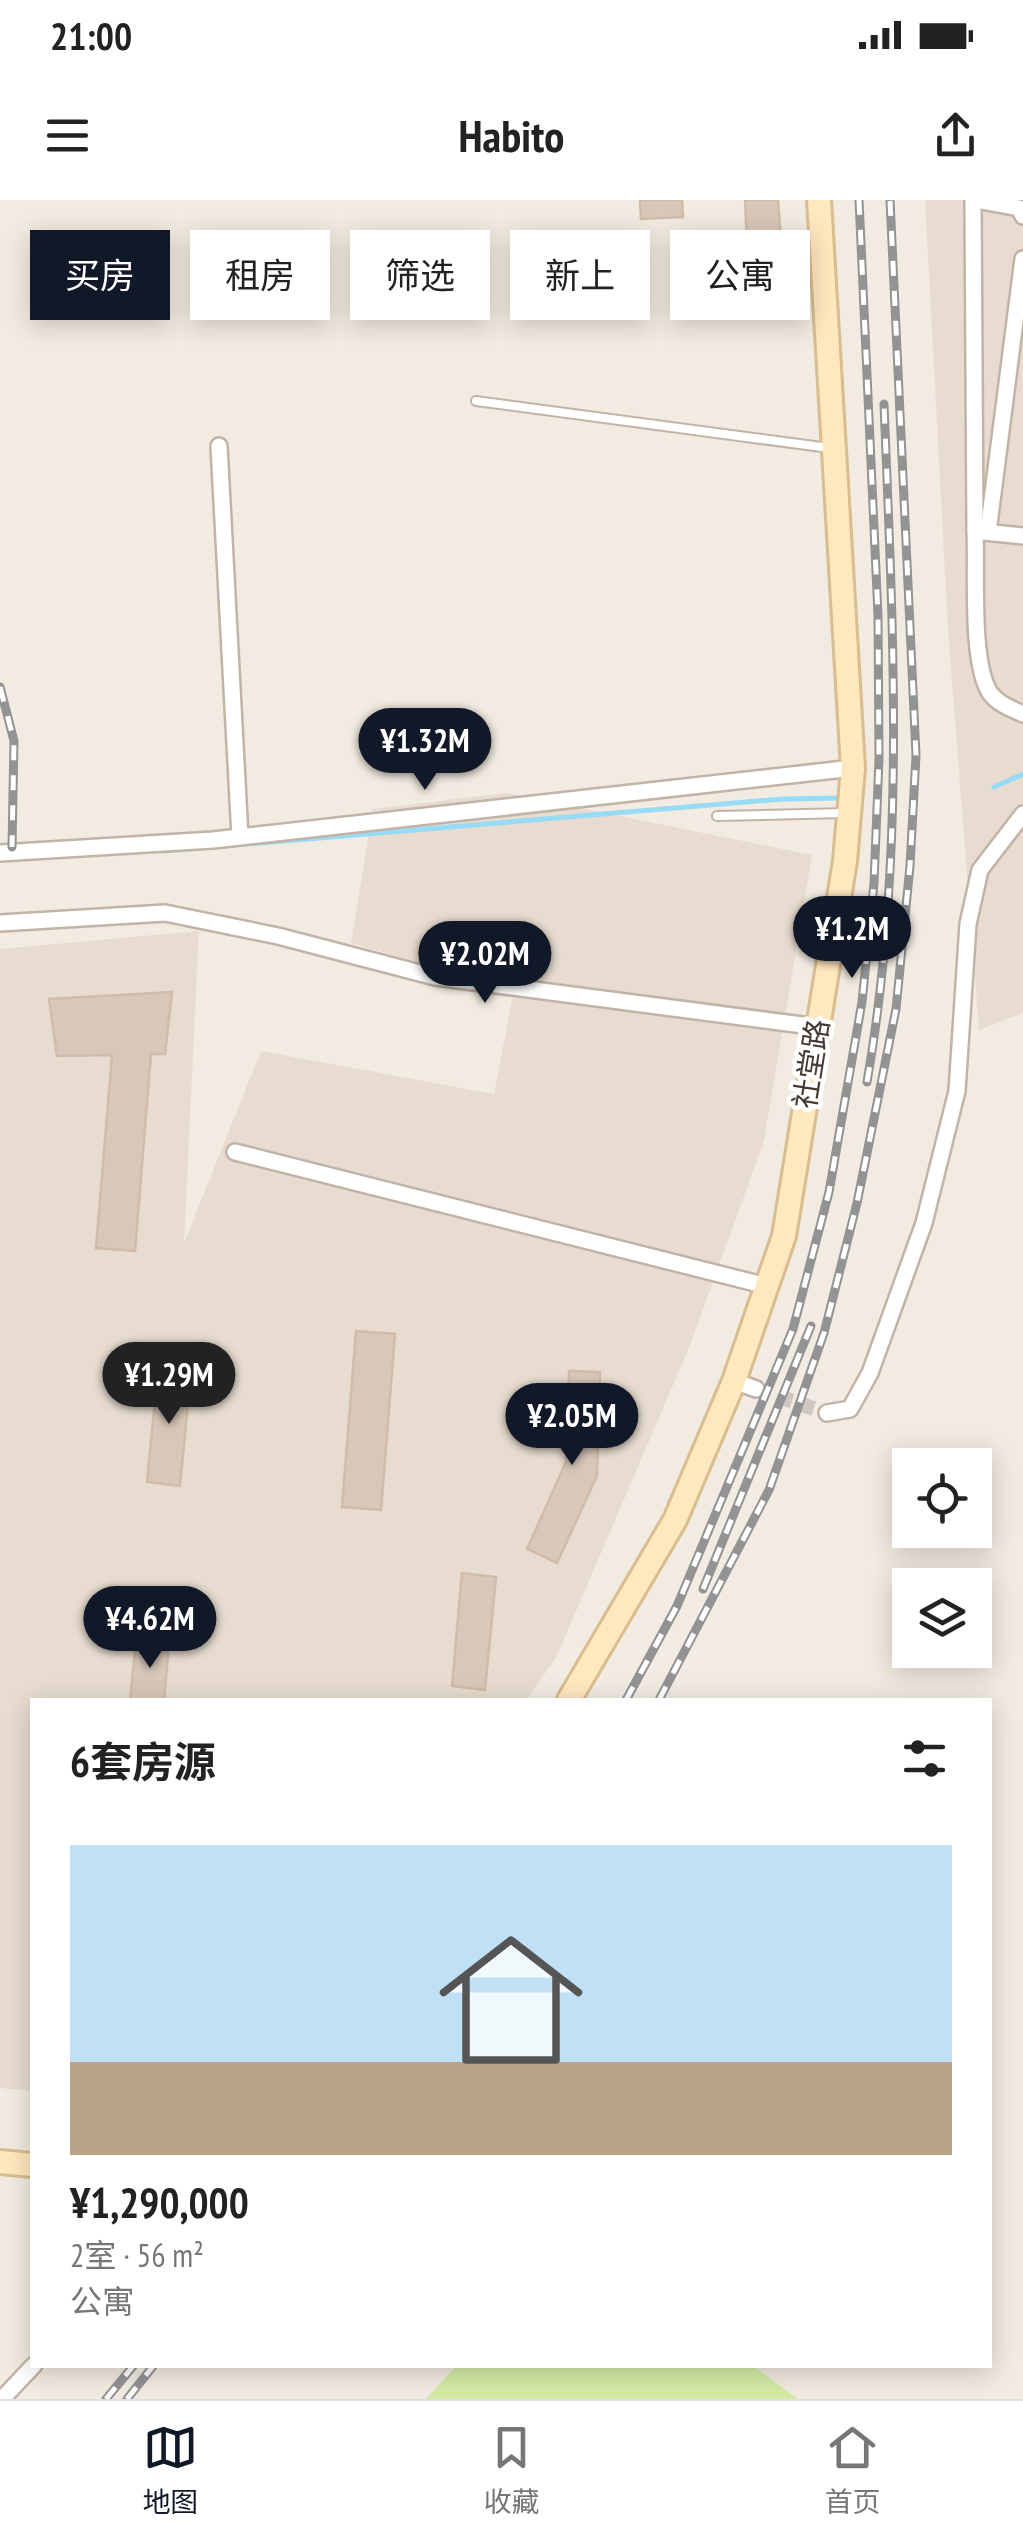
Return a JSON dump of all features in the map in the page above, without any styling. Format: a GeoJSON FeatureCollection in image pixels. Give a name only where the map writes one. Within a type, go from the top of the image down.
{"type":"FeatureCollection","features":[{"type":"Feature","properties":{"kind":"street","name":"社堂路"},"geometry":{"type":"LineString","coordinates":[[570,1698],[675,1520],[745,1385],[766,1286],[784,1236],[845,861],[853,768],[819,200]]}},
{"type":"Feature","properties":{"kind":"street"},"geometry":{"type":"LineString","coordinates":[[1023,216],[1019,208],[975,200],[981,531],[978,652],[990,692],[1002,704],[1023,714]]}},
{"type":"Feature","properties":{"kind":"street"},"geometry":{"type":"LineString","coordinates":[[981,531],[1023,259]]}},
{"type":"Feature","properties":{"kind":"street"},"geometry":{"type":"LineString","coordinates":[[219,446],[240,837]]}},
{"type":"Feature","properties":{"kind":"street"},"geometry":{"type":"LineString","coordinates":[[981,531],[1023,536]]}},
{"type":"Feature","properties":{"kind":"street"},"geometry":{"type":"LineString","coordinates":[[0,854],[240,837],[853,768]]}},
{"type":"Feature","properties":{"kind":"street"},"geometry":{"type":"LineString","coordinates":[[827,1413],[850,1409],[870,1373],[924,1223],[957,1091],[968,924],[980,870],[1023,814]]}},
{"type":"Feature","properties":{"kind":"street"},"geometry":{"type":"LineString","coordinates":[[0,923],[165,913],[278,936],[435,977],[818,1027]]}},
{"type":"Feature","properties":{"kind":"street"},"geometry":{"type":"LineString","coordinates":[[235,1152],[766,1286]]}},
{"type":"Feature","properties":{"kind":"street"},"geometry":{"type":"LineString","coordinates":[[0,2162],[30,2165]]}},
{"type":"Feature","properties":{"kind":"street"},"geometry":{"type":"LineString","coordinates":[[2,2399],[31,2368]]}},
{"type":"Feature","properties":{"kind":"lane"},"geometry":{"type":"LineString","coordinates":[[476,401],[834,449]]}},
{"type":"Feature","properties":{"kind":"lane"},"geometry":{"type":"LineString","coordinates":[[717,816],[849,813]]}},
{"type":"Feature","properties":{"kind":"shaded area"},"geometry":{"type":"Polygon","coordinates":[[[925,200],[1023,200],[1023,1013],[979,1030],[948,629],[925,200]]]}},
{"type":"Feature","properties":{"kind":"shaded area"},"geometry":{"type":"Polygon","coordinates":[[[506,793],[812,855],[764,1141],[689,1348],[556,1658],[527,1698],[30,1698],[30,2091],[0,2088],[0,949],[199,931],[184,1243],[261,1051],[494,1094],[514,990],[351,943],[373,809],[506,793]]]}},
{"type":"Feature","properties":{"kind":"green space"},"geometry":{"type":"Polygon","coordinates":[[[454,2368],[756,2368],[798,2399],[426,2399],[454,2368]]]}},
{"type":"Feature","properties":{"kind":"building"},"geometry":{"type":"Polygon","coordinates":[[[640,200],[682,200],[683,217],[641,219],[640,200]]]}},
{"type":"Feature","properties":{"kind":"building"},"geometry":{"type":"Polygon","coordinates":[[[745,200],[778,200],[780,230],[746,230],[745,200]]]}},
{"type":"Feature","properties":{"kind":"building"},"geometry":{"type":"Polygon","coordinates":[[[172,992],[165,1054],[151,1054],[135,1251],[96,1248],[112,1055],[57,1056],[49,999],[172,992]]]}},
{"type":"Feature","properties":{"kind":"building"},"geometry":{"type":"Polygon","coordinates":[[[356,1331],[395,1334],[381,1510],[342,1507],[356,1331]]]}},
{"type":"Feature","properties":{"kind":"building"},"geometry":{"type":"Polygon","coordinates":[[[158,1369],[191,1372],[180,1486],[147,1482],[158,1369]]]}},
{"type":"Feature","properties":{"kind":"building"},"geometry":{"type":"Polygon","coordinates":[[[569,1371],[600,1372],[597,1476],[557,1563],[527,1549],[566,1462],[569,1371]]]}},
{"type":"Feature","properties":{"kind":"building"},"geometry":{"type":"Polygon","coordinates":[[[462,1573],[496,1577],[485,1690],[452,1686],[462,1573]]]}},
{"type":"Feature","properties":{"kind":"building"},"geometry":{"type":"Polygon","coordinates":[[[136,1641],[169,1644],[164,1698],[130,1698],[136,1641]]]}},
{"type":"Feature","properties":{"kind":"waterway"},"geometry":{"type":"LineString","coordinates":[[994,787],[1023,774]]}},
{"type":"Feature","properties":{"kind":"waterway"},"geometry":{"type":"LineString","coordinates":[[164,851],[783,799],[842,798]]}},
{"type":"Feature","properties":{"kind":"tunnel"},"geometry":{"type":"LineString","coordinates":[[756,1389],[827,1413]]}},
{"type":"Feature","properties":{"kind":"railway"},"geometry":{"type":"LineString","coordinates":[[627,1698],[677,1606],[793,1329],[829,1192],[862,1002],[874,883],[879,759],[878,615],[859,200]]}},
{"type":"Feature","properties":{"kind":"railway"},"geometry":{"type":"LineString","coordinates":[[660,1698],[769,1490],[824,1333],[857,1203],[896,1009],[916,755],[890,200]]}},
{"type":"Feature","properties":{"kind":"railway"},"geometry":{"type":"LineString","coordinates":[[867,1082],[879,998],[892,828],[893,659],[884,404]]}},
{"type":"Feature","properties":{"kind":"railway"},"geometry":{"type":"LineString","coordinates":[[0,687],[14,741],[12,847]]}},
{"type":"Feature","properties":{"kind":"railway"},"geometry":{"type":"LineString","coordinates":[[703,1589],[811,1326]]}},
{"type":"Feature","properties":{"kind":"railway"},"geometry":{"type":"LineString","coordinates":[[106,2399],[132,2368]]}},
{"type":"Feature","properties":{"kind":"railway"},"geometry":{"type":"LineString","coordinates":[[127,2399],[152,2368]]}}]}
